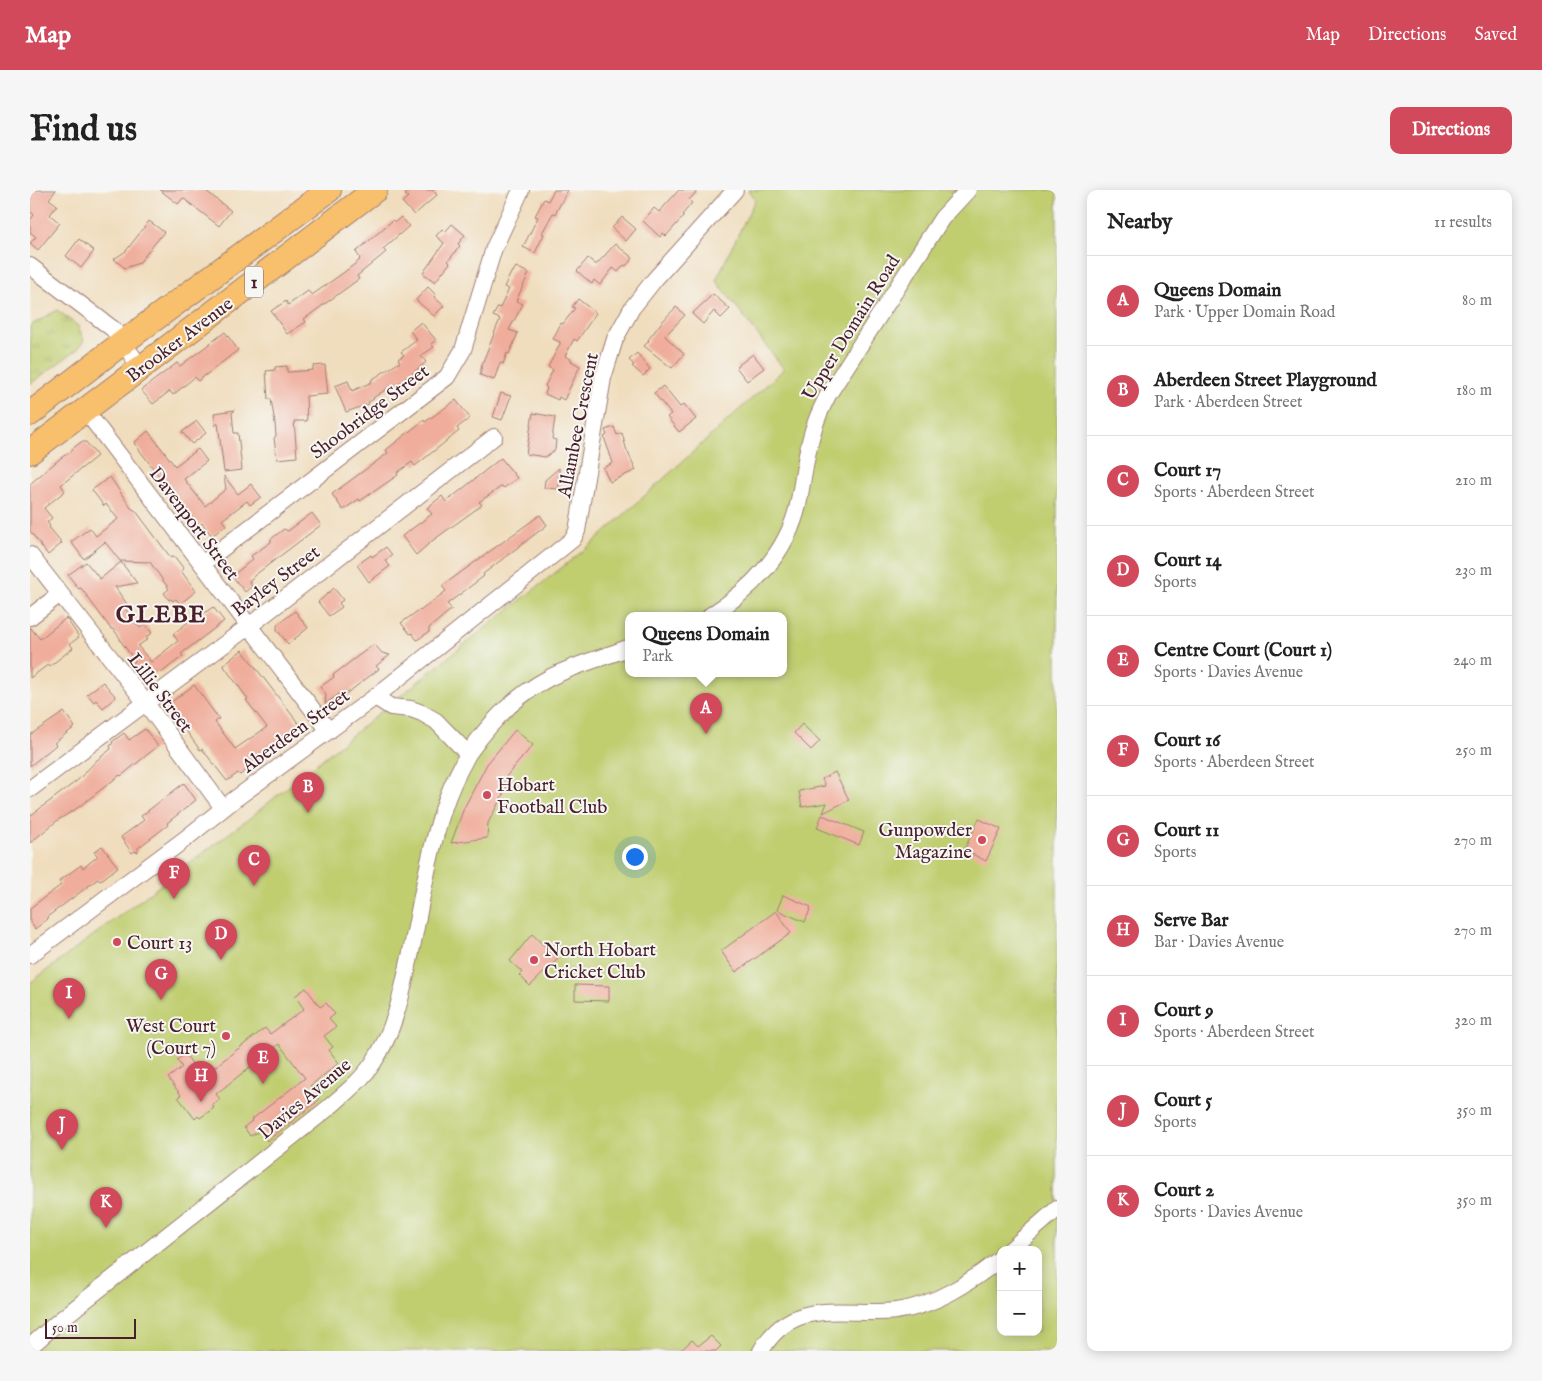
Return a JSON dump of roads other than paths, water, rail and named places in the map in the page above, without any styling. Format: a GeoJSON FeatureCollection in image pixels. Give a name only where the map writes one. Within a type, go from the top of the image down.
{"type":"FeatureCollection","features":[{"type":"Feature","properties":{"kind":"highway","name":"Brooker Avenue"},"geometry":{"type":"LineString","coordinates":[[30,414],[122,343],[329,190]]}},
{"type":"Feature","properties":{"kind":"highway","name":"Brooker Avenue"},"geometry":{"type":"LineString","coordinates":[[30,452],[375,190]]}},
{"type":"Feature","properties":{"kind":"street","name":"Shoobridge Street"},"geometry":{"type":"LineString","coordinates":[[202,564],[447,377],[464,350],[494,248],[522,190]]}},
{"type":"Feature","properties":{"kind":"street","name":"Allambee Crescent"},"geometry":{"type":"LineString","coordinates":[[577,531],[603,378],[615,339],[632,308],[655,278],[734,190]]}},
{"type":"Feature","properties":{"kind":"street","name":"Upper Domain Road"},"geometry":{"type":"LineString","coordinates":[[714,612],[750,585],[767,567],[783,544],[798,505],[800,486],[816,420],[828,395],[942,218],[968,190]]}},
{"type":"Feature","properties":{"kind":"street"},"geometry":{"type":"LineString","coordinates":[[30,266],[113,329],[141,368]]}},
{"type":"Feature","properties":{"kind":"street","name":"Davenport Street"},"geometry":{"type":"LineString","coordinates":[[85,410],[329,731]]}},
{"type":"Feature","properties":{"kind":"street","name":"Bayley Street"},"geometry":{"type":"LineString","coordinates":[[30,789],[144,702],[249,626],[494,437]]}},
{"type":"Feature","properties":{"kind":"street","name":"Aberdeen Street"},"geometry":{"type":"LineString","coordinates":[[32,950],[375,697],[567,544],[573,539],[577,531]]}},
{"type":"Feature","properties":{"kind":"street","name":"Lillie Street"},"geometry":{"type":"LineString","coordinates":[[30,555],[223,808]]}},
{"type":"Feature","properties":{"kind":"street"},"geometry":{"type":"LineString","coordinates":[[30,617],[60,594]]}},
{"type":"Feature","properties":{"kind":"street"},"geometry":{"type":"LineString","coordinates":[[375,697],[391,707],[411,709],[436,721],[468,754],[482,734],[500,716],[541,683],[567,670],[625,649]]}},
{"type":"Feature","properties":{"kind":"street","name":"Davies Avenue"},"geometry":{"type":"LineString","coordinates":[[30,1347],[65,1316],[327,1108],[355,1084],[373,1064],[397,1011],[443,809],[468,754]]}},
{"type":"Feature","properties":{"kind":"street"},"geometry":{"type":"LineString","coordinates":[[1015,1246],[1057,1209]]}},
{"type":"Feature","properties":{"kind":"street"},"geometry":{"type":"LineString","coordinates":[[761,1351],[767,1340],[782,1325],[804,1315],[832,1310],[862,1312],[897,1311],[930,1302],[968,1283],[997,1261]]}},
{"type":"Feature","properties":{"kind":"place","name":"Queens Domain"},"geometry":{"type":"Point","coordinates":[706,734]}},
{"type":"Feature","properties":{"kind":"place","name":"Hobart Football Club"},"geometry":{"type":"Point","coordinates":[487,795]}},
{"type":"Feature","properties":{"kind":"place","name":"Aberdeen Street Playground"},"geometry":{"type":"Point","coordinates":[308,813]}},
{"type":"Feature","properties":{"kind":"place","name":"Gunpowder Magazine"},"geometry":{"type":"Point","coordinates":[982,840]}},
{"type":"Feature","properties":{"kind":"place","name":"Court 17"},"geometry":{"type":"Point","coordinates":[254,886]}},
{"type":"Feature","properties":{"kind":"place","name":"Court 16"},"geometry":{"type":"Point","coordinates":[174,899]}},
{"type":"Feature","properties":{"kind":"place","name":"Court 13"},"geometry":{"type":"Point","coordinates":[117,942]}},
{"type":"Feature","properties":{"kind":"place","name":"Court 14"},"geometry":{"type":"Point","coordinates":[221,960]}},
{"type":"Feature","properties":{"kind":"place","name":"North Hobart Cricket Club"},"geometry":{"type":"Point","coordinates":[534,960]}},
{"type":"Feature","properties":{"kind":"place","name":"Court 11"},"geometry":{"type":"Point","coordinates":[161,1000]}},
{"type":"Feature","properties":{"kind":"place","name":"Court 9"},"geometry":{"type":"Point","coordinates":[69,1019]}},
{"type":"Feature","properties":{"kind":"place","name":"West Court (Court 7)"},"geometry":{"type":"Point","coordinates":[226,1036]}},
{"type":"Feature","properties":{"kind":"place","name":"Centre Court (Court 1)"},"geometry":{"type":"Point","coordinates":[263,1084]}},
{"type":"Feature","properties":{"kind":"place","name":"Serve Bar"},"geometry":{"type":"Point","coordinates":[201,1102]}},
{"type":"Feature","properties":{"kind":"place","name":"Court 5"},"geometry":{"type":"Point","coordinates":[62,1150]}},
{"type":"Feature","properties":{"kind":"place","name":"Court 2"},"geometry":{"type":"Point","coordinates":[106,1228]}},
{"type":"Feature","properties":{"kind":"district","name":"GLEBE"},"geometry":{"type":"Point","coordinates":[161,614]}}]}
